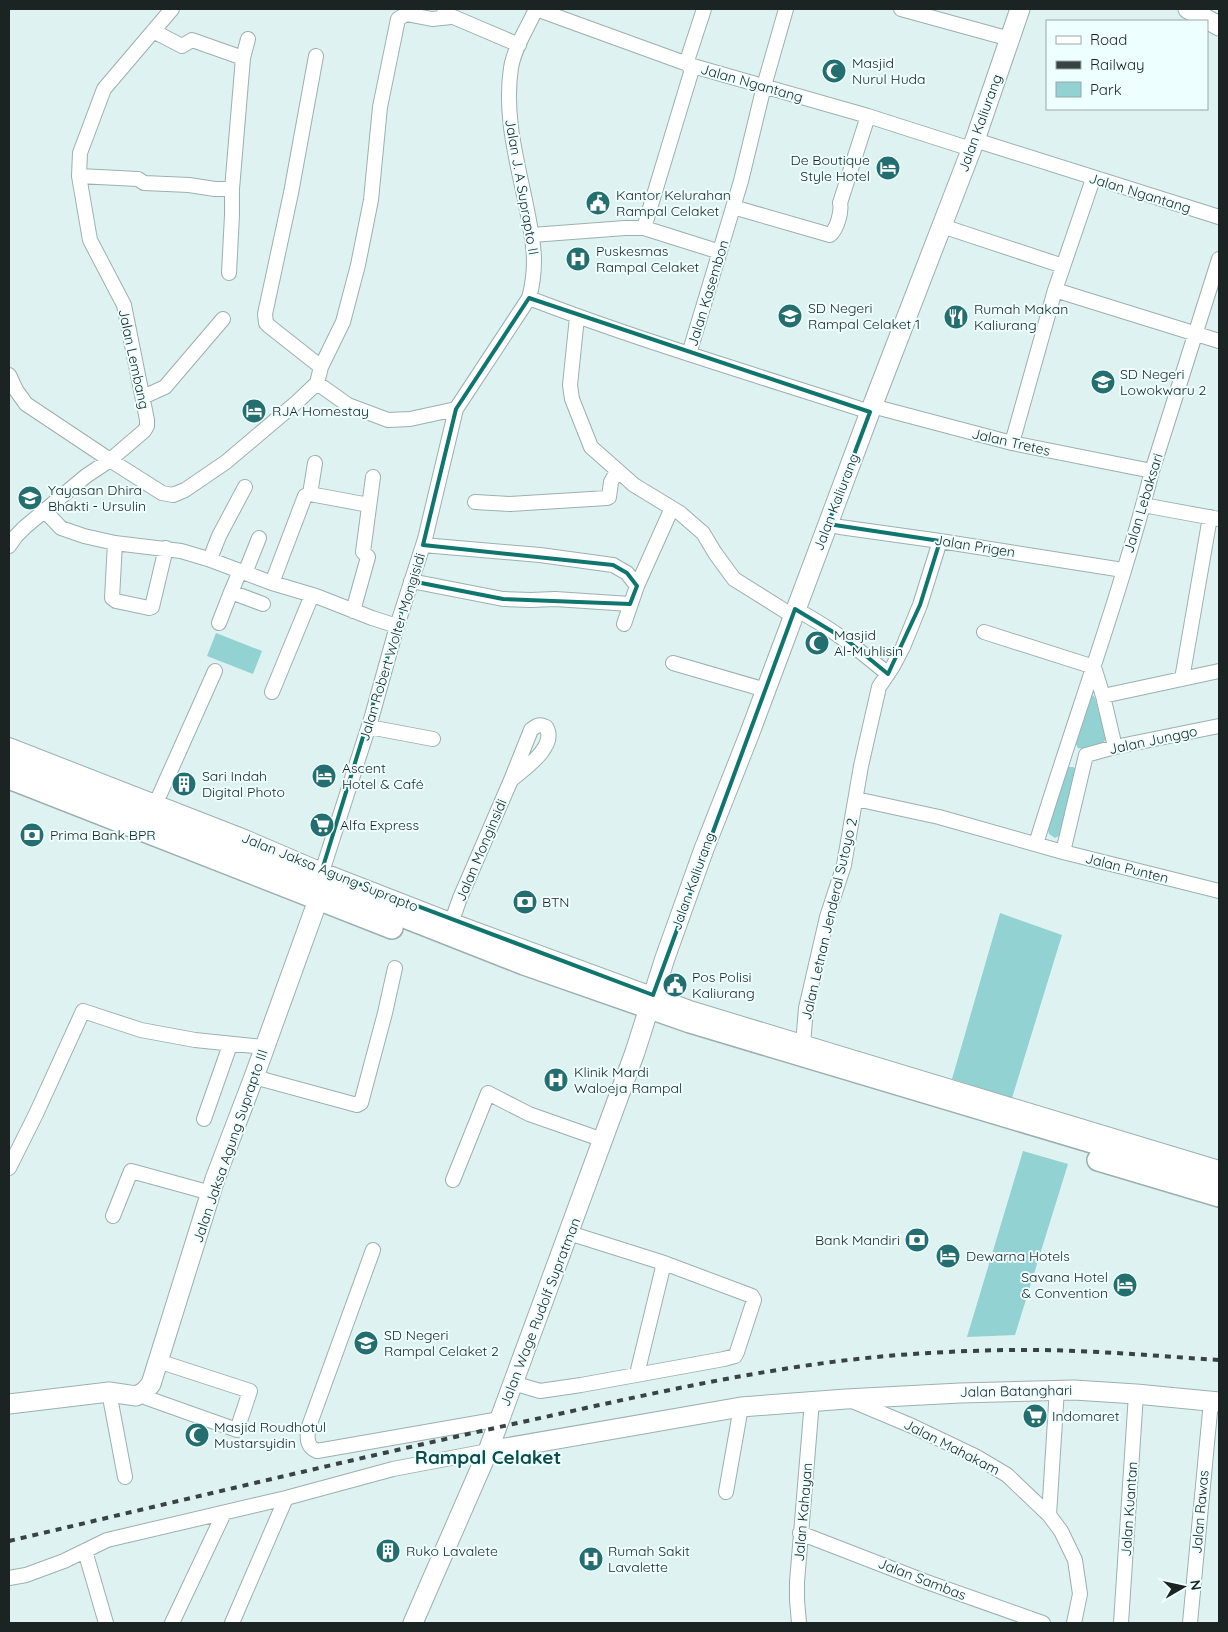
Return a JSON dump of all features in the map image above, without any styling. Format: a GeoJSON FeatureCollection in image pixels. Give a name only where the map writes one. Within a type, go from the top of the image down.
{"type":"FeatureCollection","features":[{"type":"Feature","properties":{"kind":"main road","name":"Jalan Kaliurang"},"geometry":{"type":"LineString","coordinates":[[649,1007],[704,849],[973,145],[1020,9]]}},
{"type":"Feature","properties":{"kind":"main road"},"geometry":{"type":"LineString","coordinates":[[1188,9],[1219,26]]}},
{"type":"Feature","properties":{"kind":"main road","name":"Jalan Jaksa Agung Suprapto"},"geometry":{"type":"LineString","coordinates":[[10,776],[238,858],[450,928],[649,1007]]}},
{"type":"Feature","properties":{"kind":"main road","name":"Jalan Jaksa Agung Suprapto"},"geometry":{"type":"LineString","coordinates":[[10,776],[111,792],[238,858]]}},
{"type":"Feature","properties":{"kind":"main road","name":"Jalan Jaksa Agung Suprapto"},"geometry":{"type":"LineString","coordinates":[[320,884],[434,944],[598,1003],[649,1007]]}},
{"type":"Feature","properties":{"kind":"main road","name":"Jalan Jaksa Agung Suprapto III"},"geometry":{"type":"LineString","coordinates":[[144,1392],[151,1384],[211,1193],[254,1077],[320,884]]}},
{"type":"Feature","properties":{"kind":"main road"},"geometry":{"type":"LineString","coordinates":[[649,1007],[690,1022],[832,1058],[1061,1127],[1219,1196]]}},
{"type":"Feature","properties":{"kind":"main road"},"geometry":{"type":"LineString","coordinates":[[649,1007],[828,1075],[918,1105],[990,1125],[1104,1147],[1219,1180]]}},
{"type":"Feature","properties":{"kind":"main road","name":"Jalan Wage Rudolf Supratman"},"geometry":{"type":"LineString","coordinates":[[413,1623],[488,1451],[604,1140],[649,1007]]}},
{"type":"Feature","properties":{"kind":"main road","name":"Jalan Batanghari"},"geometry":{"type":"LineString","coordinates":[[812,1401],[1057,1390],[1136,1394],[1215,1402]]}},
{"type":"Feature","properties":{"kind":"main road"},"geometry":{"type":"LineString","coordinates":[[9,1404],[109,1392],[136,1396],[144,1392]]}},
{"type":"Feature","properties":{"kind":"main road"},"geometry":{"type":"LineString","coordinates":[[488,1451],[741,1407],[812,1401]]}},
{"type":"Feature","properties":{"kind":"street","name":"Jalan Lembang"},"geometry":{"type":"LineString","coordinates":[[110,460],[144,431],[147,426],[124,305],[90,240],[79,176],[80,153],[104,89],[172,9]]}},
{"type":"Feature","properties":{"kind":"street","name":"Jalan Ngantang"},"geometry":{"type":"LineString","coordinates":[[536,9],[690,65],[1093,179],[1219,217]]}},
{"type":"Feature","properties":{"kind":"street","name":"Jalan J. A Suprapto II"},"geometry":{"type":"LineString","coordinates":[[456,409],[529,298],[534,280],[535,256],[532,235],[512,141],[508,105],[511,67],[536,9]]}},
{"type":"Feature","properties":{"kind":"street"},"geometry":{"type":"LineString","coordinates":[[644,228],[704,9]]}},
{"type":"Feature","properties":{"kind":"street","name":"Jalan Kasembon"},"geometry":{"type":"LineString","coordinates":[[689,354],[733,207],[786,9]]}},
{"type":"Feature","properties":{"kind":"street"},"geometry":{"type":"LineString","coordinates":[[901,9],[1010,39]]}},
{"type":"Feature","properties":{"kind":"street"},"geometry":{"type":"LineString","coordinates":[[9,375],[16,390],[26,404],[110,460],[162,493],[173,495],[185,490],[226,462],[297,402],[316,383],[321,367],[343,322],[358,265],[371,200],[380,106],[398,18],[406,14],[432,19],[446,13],[519,45]]}},
{"type":"Feature","properties":{"kind":"street"},"geometry":{"type":"LineString","coordinates":[[153,31],[182,46],[192,40],[243,58]]}},
{"type":"Feature","properties":{"kind":"street"},"geometry":{"type":"LineString","coordinates":[[230,273],[232,189],[243,58],[248,39]]}},
{"type":"Feature","properties":{"kind":"street"},"geometry":{"type":"LineString","coordinates":[[316,56],[291,193],[265,314],[266,323],[269,326],[321,367]]}},
{"type":"Feature","properties":{"kind":"street"},"geometry":{"type":"LineString","coordinates":[[733,207],[830,235],[833,232],[841,208],[840,203],[868,116]]}},
{"type":"Feature","properties":{"kind":"street"},"geometry":{"type":"LineString","coordinates":[[79,176],[232,189]]}},
{"type":"Feature","properties":{"kind":"street"},"geometry":{"type":"LineString","coordinates":[[1012,443],[1055,290],[1093,179]]}},
{"type":"Feature","properties":{"kind":"street"},"geometry":{"type":"LineString","coordinates":[[942,226],[1063,266]]}},
{"type":"Feature","properties":{"kind":"street"},"geometry":{"type":"LineString","coordinates":[[532,235],[644,228],[720,252]]}},
{"type":"Feature","properties":{"kind":"street","name":"Jalan Lebaksari"},"geometry":{"type":"LineString","coordinates":[[1036,844],[1094,667],[1144,504],[1152,470],[1219,259]]}},
{"type":"Feature","properties":{"kind":"street"},"geometry":{"type":"LineString","coordinates":[[1055,290],[1219,340]]}},
{"type":"Feature","properties":{"kind":"street","name":"Jalan Tretes"},"geometry":{"type":"LineString","coordinates":[[529,298],[577,317],[689,354],[871,409],[1012,443],[1152,470]]}},
{"type":"Feature","properties":{"kind":"street"},"geometry":{"type":"LineString","coordinates":[[577,317],[570,385],[572,399],[591,447],[634,485],[672,508],[703,533],[734,579],[794,612],[817,620],[848,641],[888,674]]}},
{"type":"Feature","properties":{"kind":"street"},"geometry":{"type":"LineString","coordinates":[[143,397],[165,387],[223,319]]}},
{"type":"Feature","properties":{"kind":"street"},"geometry":{"type":"LineString","coordinates":[[316,383],[348,405],[388,420],[410,419],[456,409]]}},
{"type":"Feature","properties":{"kind":"street","name":"Jalan Robert Wolter Mongisidi"},"geometry":{"type":"LineString","coordinates":[[320,884],[423,545],[456,409]]}},
{"type":"Feature","properties":{"kind":"street"},"geometry":{"type":"LineString","coordinates":[[9,546],[16,536],[44,510],[86,476],[110,460]]}},
{"type":"Feature","properties":{"kind":"street"},"geometry":{"type":"LineString","coordinates":[[310,494],[315,463]]}},
{"type":"Feature","properties":{"kind":"street"},"geometry":{"type":"LineString","coordinates":[[476,502],[510,504],[607,498],[609,497],[611,482],[617,471]]}},
{"type":"Feature","properties":{"kind":"street"},"geometry":{"type":"LineString","coordinates":[[353,610],[368,558],[363,552],[373,477]]}},
{"type":"Feature","properties":{"kind":"street"},"geometry":{"type":"LineString","coordinates":[[210,559],[219,536],[245,487]]}},
{"type":"Feature","properties":{"kind":"street"},"geometry":{"type":"LineString","coordinates":[[272,583],[305,496],[310,494],[369,504]]}},
{"type":"Feature","properties":{"kind":"street"},"geometry":{"type":"LineString","coordinates":[[1144,504],[1215,518],[1182,679]]}},
{"type":"Feature","properties":{"kind":"street"},"geometry":{"type":"LineString","coordinates":[[624,624],[636,586],[672,508]]}},
{"type":"Feature","properties":{"kind":"street"},"geometry":{"type":"LineString","coordinates":[[44,510],[61,528],[84,536],[115,543],[166,548],[210,559],[272,583],[397,626]]}},
{"type":"Feature","properties":{"kind":"street","name":"Jalan Prigen"},"geometry":{"type":"LineString","coordinates":[[828,524],[1123,570]]}},
{"type":"Feature","properties":{"kind":"street"},"geometry":{"type":"LineString","coordinates":[[218,623],[231,592],[259,538]]}},
{"type":"Feature","properties":{"kind":"street","name":"Jalan Letnan Jenderal Sutoyo 2"},"geometry":{"type":"LineString","coordinates":[[793,1047],[806,1008],[827,917],[844,866],[861,766],[879,687],[903,647],[920,605],[940,541]]}},
{"type":"Feature","properties":{"kind":"street"},"geometry":{"type":"LineString","coordinates":[[115,543],[112,598],[116,601],[149,608],[152,607],[166,548]]}},
{"type":"Feature","properties":{"kind":"street"},"geometry":{"type":"LineString","coordinates":[[423,545],[540,554],[612,565],[627,573],[636,586]]}},
{"type":"Feature","properties":{"kind":"street"},"geometry":{"type":"LineString","coordinates":[[411,581],[503,599],[555,599],[630,604]]}},
{"type":"Feature","properties":{"kind":"street"},"geometry":{"type":"LineString","coordinates":[[231,592],[263,604]]}},
{"type":"Feature","properties":{"kind":"street"},"geometry":{"type":"LineString","coordinates":[[272,692],[312,596]]}},
{"type":"Feature","properties":{"kind":"street"},"geometry":{"type":"LineString","coordinates":[[984,632],[1094,667],[1115,747]]}},
{"type":"Feature","properties":{"kind":"street"},"geometry":{"type":"LineString","coordinates":[[673,663],[766,690]]}},
{"type":"Feature","properties":{"kind":"street"},"geometry":{"type":"LineString","coordinates":[[156,803],[215,671]]}},
{"type":"Feature","properties":{"kind":"street"},"geometry":{"type":"LineString","coordinates":[[1103,696],[1219,671]]}},
{"type":"Feature","properties":{"kind":"street","name":"Jalan Junggo"},"geometry":{"type":"LineString","coordinates":[[1086,755],[1115,747],[1219,726]]}},
{"type":"Feature","properties":{"kind":"street"},"geometry":{"type":"LineString","coordinates":[[368,727],[432,739]]}},
{"type":"Feature","properties":{"kind":"street","name":"Jalan Jaksa Agung Suprapto"},"geometry":{"type":"LineString","coordinates":[[9,745],[111,792],[156,803],[245,837],[320,884]]}},
{"type":"Feature","properties":{"kind":"street"},"geometry":{"type":"LineString","coordinates":[[1063,852],[1086,755],[1066,748]]}},
{"type":"Feature","properties":{"kind":"street","name":"Jalan Monginsidi"},"geometry":{"type":"LineString","coordinates":[[450,928],[460,898],[511,780]]}},
{"type":"Feature","properties":{"kind":"street","name":"Jalan Punten"},"geometry":{"type":"LineString","coordinates":[[856,799],[939,817],[1063,852],[1219,891]]}},
{"type":"Feature","properties":{"kind":"street"},"geometry":{"type":"LineString","coordinates":[[254,1077],[357,1106],[361,1103],[395,968]]}},
{"type":"Feature","properties":{"kind":"street"},"geometry":{"type":"LineString","coordinates":[[9,1168],[83,1012],[141,1030],[230,1045],[264,1047]]}},
{"type":"Feature","properties":{"kind":"street"},"geometry":{"type":"LineString","coordinates":[[204,1119],[230,1045]]}},
{"type":"Feature","properties":{"kind":"street"},"geometry":{"type":"LineString","coordinates":[[453,1180],[488,1093],[528,1114],[604,1140]]}},
{"type":"Feature","properties":{"kind":"street"},"geometry":{"type":"LineString","coordinates":[[1104,1147],[1219,1168]]}},
{"type":"Feature","properties":{"kind":"street"},"geometry":{"type":"LineString","coordinates":[[113,1216],[131,1171],[211,1193]]}},
{"type":"Feature","properties":{"kind":"street"},"geometry":{"type":"LineString","coordinates":[[513,1383],[540,1391],[735,1356],[754,1300],[752,1296],[664,1263],[569,1233]]}},
{"type":"Feature","properties":{"kind":"street"},"geometry":{"type":"LineString","coordinates":[[373,1250],[308,1429],[309,1445],[312,1449],[317,1450],[500,1419]]}},
{"type":"Feature","properties":{"kind":"street"},"geometry":{"type":"LineString","coordinates":[[637,1374],[664,1263]]}},
{"type":"Feature","properties":{"kind":"street"},"geometry":{"type":"LineString","coordinates":[[144,1392],[147,1398],[237,1430],[250,1391],[158,1362]]}},
{"type":"Feature","properties":{"kind":"street"},"geometry":{"type":"LineString","coordinates":[[1048,1515],[1057,1390]]}},
{"type":"Feature","properties":{"kind":"street"},"geometry":{"type":"LineString","coordinates":[[109,1392],[125,1477]]}},
{"type":"Feature","properties":{"kind":"street","name":"Jalan Kuantan"},"geometry":{"type":"LineString","coordinates":[[1120,1623],[1136,1394]]}},
{"type":"Feature","properties":{"kind":"street","name":"Jalan Mahakam"},"geometry":{"type":"LineString","coordinates":[[846,1399],[912,1426],[975,1456],[1008,1475],[1048,1515],[1061,1531],[1076,1560],[1080,1594],[1074,1623]]}},
{"type":"Feature","properties":{"kind":"street","name":"Jalan Kahayan"},"geometry":{"type":"LineString","coordinates":[[799,1623],[797,1582],[812,1401]]}},
{"type":"Feature","properties":{"kind":"street","name":"Jalan Rawas"},"geometry":{"type":"LineString","coordinates":[[1190,1623],[1215,1402]]}},
{"type":"Feature","properties":{"kind":"street"},"geometry":{"type":"LineString","coordinates":[[726,1492],[741,1407]]}},
{"type":"Feature","properties":{"kind":"street"},"geometry":{"type":"LineString","coordinates":[[9,1578],[26,1575],[64,1561],[107,1540],[286,1498],[393,1469],[488,1451]]}},
{"type":"Feature","properties":{"kind":"street"},"geometry":{"type":"LineString","coordinates":[[232,1623],[286,1498]]}},
{"type":"Feature","properties":{"kind":"street"},"geometry":{"type":"LineString","coordinates":[[172,1623],[224,1513]]}},
{"type":"Feature","properties":{"kind":"street","name":"Jalan Sambas"},"geometry":{"type":"LineString","coordinates":[[800,1533],[1043,1623]]}},
{"type":"Feature","properties":{"kind":"street"},"geometry":{"type":"LineString","coordinates":[[85,1551],[106,1623]]}},
{"type":"Feature","properties":{"kind":"highlighted area"},"geometry":{"type":"Polygon","coordinates":[[[529,298],[870,412],[828,524],[940,541],[920,605],[888,674],[848,641],[795,609],[653,995],[322,870],[411,581],[503,599],[630,604],[637,586],[627,573],[613,565],[423,545],[456,409],[529,298]]]}},
{"type":"Feature","properties":{"kind":"green space"},"geometry":{"type":"Polygon","coordinates":[[[216,633],[262,651],[253,674],[207,656],[216,633]]]}},
{"type":"Feature","properties":{"kind":"green space"},"geometry":{"type":"Polygon","coordinates":[[[1092,694],[1095,698],[1106,738],[1102,744],[1094,748],[1078,748],[1076,744],[1077,737],[1092,694]]]}},
{"type":"Feature","properties":{"kind":"green space"},"geometry":{"type":"Polygon","coordinates":[[[1067,767],[1073,767],[1077,770],[1062,832],[1055,838],[1049,834],[1048,830],[1067,767]]]}},
{"type":"Feature","properties":{"kind":"green space"},"geometry":{"type":"Polygon","coordinates":[[[1000,913],[1062,935],[1012,1098],[952,1079],[1000,913]]]}},
{"type":"Feature","properties":{"kind":"green space"},"geometry":{"type":"Polygon","coordinates":[[[1023,1151],[1068,1164],[1015,1335],[967,1337],[1023,1151]]]}},
{"type":"Feature","properties":{"kind":"railway"},"geometry":{"type":"LineString","coordinates":[[9,1541],[640,1396],[784,1369],[880,1357],[1003,1350],[1077,1351],[1219,1360]]}},
{"type":"Feature","properties":{"kind":"place","name":"Masjid Nurul Huda"},"geometry":{"type":"Point","coordinates":[834,71]}},
{"type":"Feature","properties":{"kind":"place","name":"De Boutique Style Hotel"},"geometry":{"type":"Point","coordinates":[888,168]}},
{"type":"Feature","properties":{"kind":"place","name":"Kantor Kelurahan Rampal Celaket"},"geometry":{"type":"Point","coordinates":[598,203]}},
{"type":"Feature","properties":{"kind":"place","name":"Puskesmas Rampal Celaket"},"geometry":{"type":"Point","coordinates":[578,259]}},
{"type":"Feature","properties":{"kind":"place","name":"SD Negeri Rampal Celaket 1"},"geometry":{"type":"Point","coordinates":[790,316]}},
{"type":"Feature","properties":{"kind":"place","name":"Rumah Makan Kaliurang"},"geometry":{"type":"Point","coordinates":[956,317]}},
{"type":"Feature","properties":{"kind":"place","name":"SD Negeri Lowokwaru 2"},"geometry":{"type":"Point","coordinates":[1103,382]}},
{"type":"Feature","properties":{"kind":"place","name":"RJA Homestay"},"geometry":{"type":"Point","coordinates":[254,411]}},
{"type":"Feature","properties":{"kind":"place","name":"Yayasan Dhira Bhakti - Ursulin"},"geometry":{"type":"Point","coordinates":[30,498]}},
{"type":"Feature","properties":{"kind":"place","name":"Masjid Al-Muhlisin"},"geometry":{"type":"Point","coordinates":[817,643]}},
{"type":"Feature","properties":{"kind":"place","name":"Ascent Hotel & Café"},"geometry":{"type":"Point","coordinates":[324,776]}},
{"type":"Feature","properties":{"kind":"place","name":"Sari Indah Digital Photo"},"geometry":{"type":"Point","coordinates":[184,784]}},
{"type":"Feature","properties":{"kind":"place","name":"Alfa Express"},"geometry":{"type":"Point","coordinates":[322,825]}},
{"type":"Feature","properties":{"kind":"place","name":"Prima Bank BPR"},"geometry":{"type":"Point","coordinates":[32,835]}},
{"type":"Feature","properties":{"kind":"place","name":"BTN"},"geometry":{"type":"Point","coordinates":[525,902]}},
{"type":"Feature","properties":{"kind":"place","name":"Pos Polisi Kaliurang"},"geometry":{"type":"Point","coordinates":[675,985]}},
{"type":"Feature","properties":{"kind":"place","name":"Klinik Mardi Waloeja Rampal"},"geometry":{"type":"Point","coordinates":[556,1080]}},
{"type":"Feature","properties":{"kind":"place","name":"Bank Mandiri"},"geometry":{"type":"Point","coordinates":[917,1240]}},
{"type":"Feature","properties":{"kind":"place","name":"Dewarna Hotels"},"geometry":{"type":"Point","coordinates":[948,1256]}},
{"type":"Feature","properties":{"kind":"place","name":"Savana Hotel & Convention"},"geometry":{"type":"Point","coordinates":[1125,1285]}},
{"type":"Feature","properties":{"kind":"place","name":"SD Negeri Rampal Celaket 2"},"geometry":{"type":"Point","coordinates":[366,1343]}},
{"type":"Feature","properties":{"kind":"place","name":"Indomaret"},"geometry":{"type":"Point","coordinates":[1035,1416]}},
{"type":"Feature","properties":{"kind":"place","name":"Masjid Roudhotul Mustarsyidin"},"geometry":{"type":"Point","coordinates":[197,1435]}},
{"type":"Feature","properties":{"kind":"place","name":"Ruko Lavalete"},"geometry":{"type":"Point","coordinates":[388,1551]}},
{"type":"Feature","properties":{"kind":"place","name":"Rumah Sakit Lavalette"},"geometry":{"type":"Point","coordinates":[591,1559]}},
{"type":"Feature","properties":{"kind":"district","name":"Rampal Celaket"},"geometry":{"type":"Point","coordinates":[488,1457]}}]}
